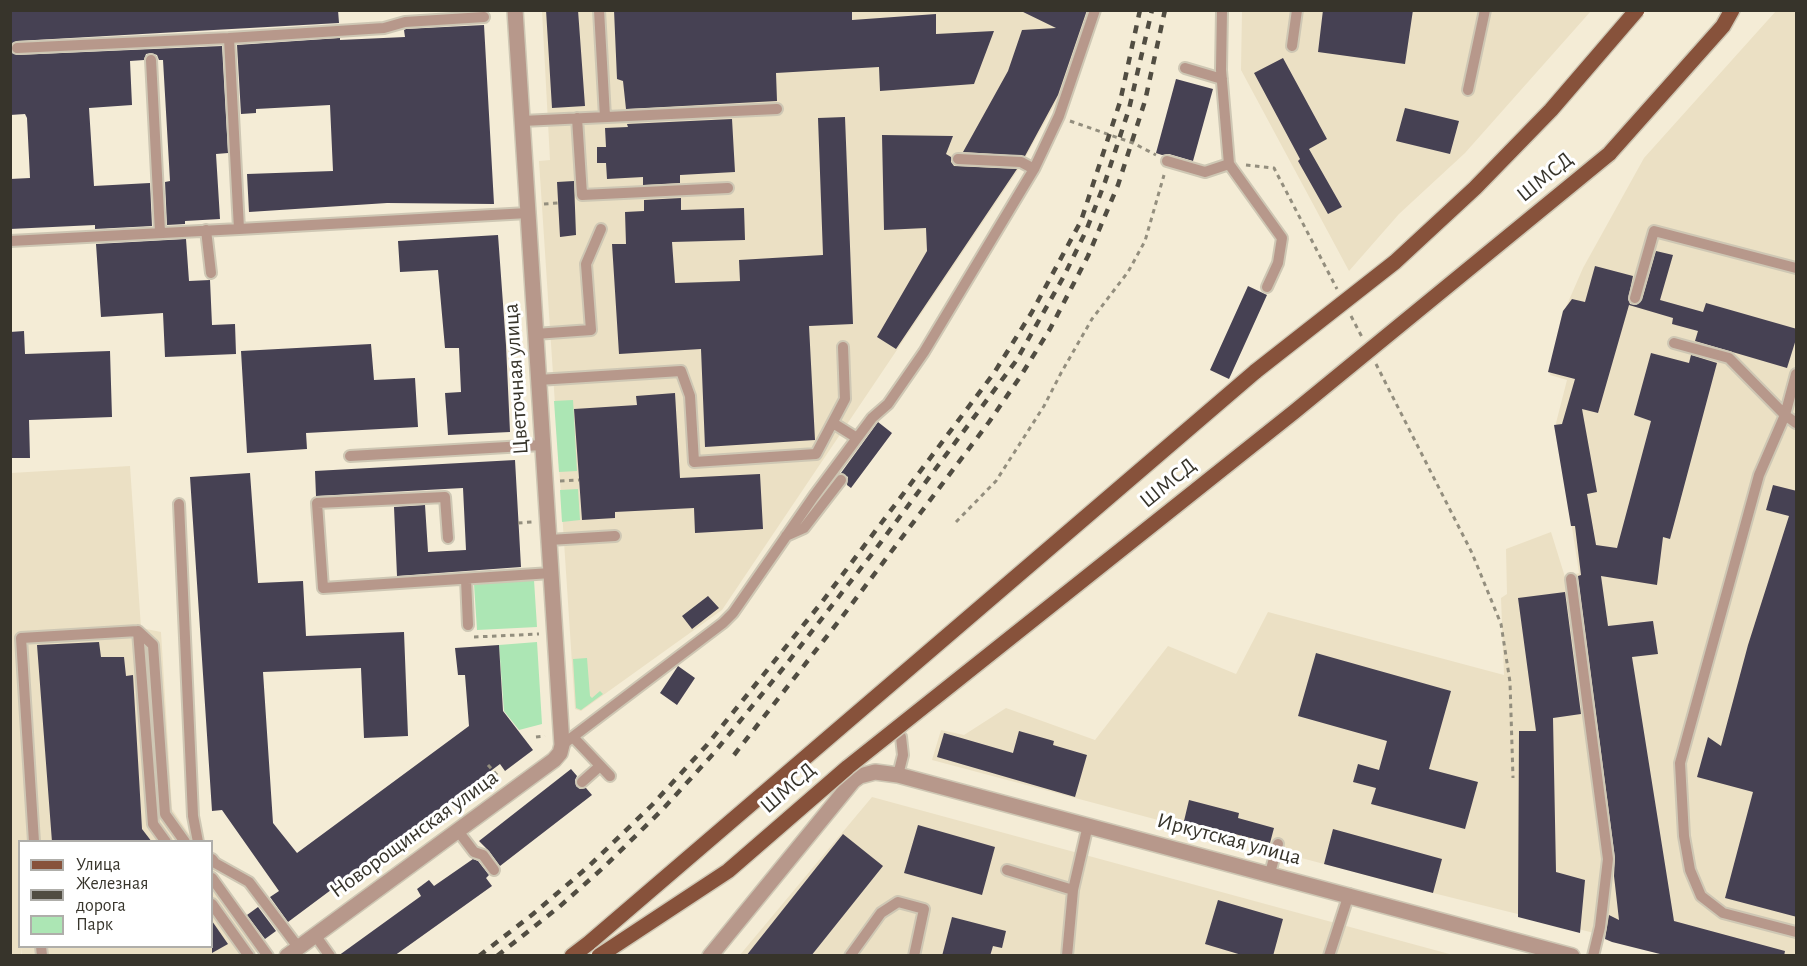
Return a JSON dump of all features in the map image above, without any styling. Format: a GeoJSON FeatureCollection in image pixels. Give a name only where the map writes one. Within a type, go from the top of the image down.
{"type":"FeatureCollection","features":[{"type":"Feature","properties":{"kind":"main road","name":"ШМСД"},"geometry":{"type":"LineString","coordinates":[[572,956],[1256,371],[1395,262],[1475,188],[1551,110],[1637,10]]}},
{"type":"Feature","properties":{"kind":"main road","name":"ШМСД"},"geometry":{"type":"LineString","coordinates":[[599,956],[728,871],[848,767],[1284,419],[1609,154],[1722,26],[1732,10]]}},
{"type":"Feature","properties":{"kind":"main road"},"geometry":{"type":"LineString","coordinates":[[1722,26],[1737,10]]}},
{"type":"Feature","properties":{"kind":"street","name":"Цветочная улица"},"geometry":{"type":"LineString","coordinates":[[515,10],[522,121],[533,209],[535,334],[551,573],[568,741]]}},
{"type":"Feature","properties":{"kind":"street","name":"Новорощинская улица"},"geometry":{"type":"LineString","coordinates":[[292,951],[554,760],[568,741]]}},
{"type":"Feature","properties":{"kind":"street","name":"Иркутская улица"},"geometry":{"type":"LineString","coordinates":[[710,956],[853,781],[860,776],[875,772],[898,775],[1270,873],[1572,956]]}},
{"type":"Feature","properties":{"kind":"lane"},"geometry":{"type":"LineString","coordinates":[[598,10],[605,117]]}},
{"type":"Feature","properties":{"kind":"lane"},"geometry":{"type":"LineString","coordinates":[[610,776],[568,741],[723,623],[742,601],[872,418],[888,404],[924,352],[1034,169],[1059,116],[1095,10]]}},
{"type":"Feature","properties":{"kind":"lane"},"geometry":{"type":"LineString","coordinates":[[1222,10],[1222,79],[1229,164],[1282,238],[1278,263],[1267,287]]}},
{"type":"Feature","properties":{"kind":"lane"},"geometry":{"type":"LineString","coordinates":[[1292,46],[1297,10]]}},
{"type":"Feature","properties":{"kind":"lane"},"geometry":{"type":"LineString","coordinates":[[1468,90],[1485,10]]}},
{"type":"Feature","properties":{"kind":"lane"},"geometry":{"type":"LineString","coordinates":[[17,48],[150,51],[229,38],[384,28],[405,22],[484,17]]}},
{"type":"Feature","properties":{"kind":"lane"},"geometry":{"type":"LineString","coordinates":[[229,38],[239,229]]}},
{"type":"Feature","properties":{"kind":"lane"},"geometry":{"type":"LineString","coordinates":[[150,51],[160,232]]}},
{"type":"Feature","properties":{"kind":"lane"},"geometry":{"type":"LineString","coordinates":[[1185,68],[1222,79]]}},
{"type":"Feature","properties":{"kind":"lane"},"geometry":{"type":"LineString","coordinates":[[522,121],[777,109]]}},
{"type":"Feature","properties":{"kind":"lane"},"geometry":{"type":"LineString","coordinates":[[577,118],[582,195],[728,188]]}},
{"type":"Feature","properties":{"kind":"lane"},"geometry":{"type":"LineString","coordinates":[[958,159],[1021,162],[1034,169]]}},
{"type":"Feature","properties":{"kind":"lane"},"geometry":{"type":"LineString","coordinates":[[1167,161],[1205,172],[1229,164]]}},
{"type":"Feature","properties":{"kind":"lane"},"geometry":{"type":"LineString","coordinates":[[10,241],[239,229],[533,209]]}},
{"type":"Feature","properties":{"kind":"lane"},"geometry":{"type":"LineString","coordinates":[[535,334],[591,330],[586,264],[601,229]]}},
{"type":"Feature","properties":{"kind":"lane"},"geometry":{"type":"LineString","coordinates":[[206,230],[211,273]]}},
{"type":"Feature","properties":{"kind":"lane"},"geometry":{"type":"LineString","coordinates":[[1635,298],[1654,231],[1797,268]]}},
{"type":"Feature","properties":{"kind":"lane"},"geometry":{"type":"LineString","coordinates":[[1674,343],[1729,358],[1785,415],[1797,423]]}},
{"type":"Feature","properties":{"kind":"lane"},"geometry":{"type":"LineString","coordinates":[[538,380],[681,371],[690,396],[694,462],[816,453],[845,399],[843,347]]}},
{"type":"Feature","properties":{"kind":"lane"},"geometry":{"type":"LineString","coordinates":[[1797,374],[1785,415],[1759,475],[1680,763],[1684,836],[1690,870],[1701,896],[1723,913],[1797,932]]}},
{"type":"Feature","properties":{"kind":"lane"},"geometry":{"type":"LineString","coordinates":[[833,423],[857,438]]}},
{"type":"Feature","properties":{"kind":"lane"},"geometry":{"type":"LineString","coordinates":[[350,456],[542,445]]}},
{"type":"Feature","properties":{"kind":"lane"},"geometry":{"type":"LineString","coordinates":[[786,536],[804,528],[841,480]]}},
{"type":"Feature","properties":{"kind":"lane"},"geometry":{"type":"LineString","coordinates":[[448,538],[445,497],[316,503],[323,588],[551,573]]}},
{"type":"Feature","properties":{"kind":"lane"},"geometry":{"type":"LineString","coordinates":[[179,504],[193,816],[198,840]]}},
{"type":"Feature","properties":{"kind":"lane"},"geometry":{"type":"LineString","coordinates":[[549,540],[615,536]]}},
{"type":"Feature","properties":{"kind":"lane"},"geometry":{"type":"LineString","coordinates":[[466,579],[468,626]]}},
{"type":"Feature","properties":{"kind":"lane"},"geometry":{"type":"LineString","coordinates":[[1571,579],[1608,859],[1600,927],[1593,956]]}},
{"type":"Feature","properties":{"kind":"lane"},"geometry":{"type":"LineString","coordinates":[[138,631],[153,824],[165,840]]}},
{"type":"Feature","properties":{"kind":"lane"},"geometry":{"type":"LineString","coordinates":[[34,840],[21,638],[138,631],[153,645],[165,814],[184,840]]}},
{"type":"Feature","properties":{"kind":"lane"},"geometry":{"type":"LineString","coordinates":[[898,775],[903,755],[901,737]]}},
{"type":"Feature","properties":{"kind":"lane"},"geometry":{"type":"LineString","coordinates":[[582,782],[600,766]]}},
{"type":"Feature","properties":{"kind":"lane"},"geometry":{"type":"LineString","coordinates":[[1067,956],[1073,890],[1088,825]]}},
{"type":"Feature","properties":{"kind":"lane"},"geometry":{"type":"LineString","coordinates":[[458,831],[478,849],[494,870]]}},
{"type":"Feature","properties":{"kind":"lane"},"geometry":{"type":"LineString","coordinates":[[1270,873],[1278,844]]}},
{"type":"Feature","properties":{"kind":"lane"},"geometry":{"type":"LineString","coordinates":[[213,860],[249,882],[292,951]]}},
{"type":"Feature","properties":{"kind":"lane"},"geometry":{"type":"LineString","coordinates":[[1007,870],[1073,890]]}},
{"type":"Feature","properties":{"kind":"lane"},"geometry":{"type":"LineString","coordinates":[[213,879],[268,956]]}},
{"type":"Feature","properties":{"kind":"lane"},"geometry":{"type":"LineString","coordinates":[[1329,956],[1349,894]]}},
{"type":"Feature","properties":{"kind":"lane"},"geometry":{"type":"LineString","coordinates":[[849,956],[881,913],[898,902],[924,909],[914,956]]}},
{"type":"Feature","properties":{"kind":"lane"},"geometry":{"type":"LineString","coordinates":[[213,905],[249,956]]}},
{"type":"Feature","properties":{"kind":"lane"},"geometry":{"type":"LineString","coordinates":[[315,935],[330,956]]}},
{"type":"Feature","properties":{"kind":"path"},"geometry":{"type":"LineString","coordinates":[[1082,125],[1145,149]]}},
{"type":"Feature","properties":{"kind":"path"},"geometry":{"type":"LineString","coordinates":[[956,522],[996,481],[1044,406],[1092,320],[1128,272],[1145,241],[1167,161]]}},
{"type":"Feature","properties":{"kind":"path"},"geometry":{"type":"LineString","coordinates":[[1229,164],[1274,168],[1338,290]]}},
{"type":"Feature","properties":{"kind":"path"},"geometry":{"type":"LineString","coordinates":[[533,209],[558,203]]}},
{"type":"Feature","properties":{"kind":"path"},"geometry":{"type":"LineString","coordinates":[[1349,311],[1365,343]]}},
{"type":"Feature","properties":{"kind":"path"},"geometry":{"type":"LineString","coordinates":[[1376,364],[1472,553],[1501,624],[1510,682],[1513,778]]}},
{"type":"Feature","properties":{"kind":"path"},"geometry":{"type":"LineString","coordinates":[[556,481],[579,480]]}},
{"type":"Feature","properties":{"kind":"path"},"geometry":{"type":"LineString","coordinates":[[518,523],[534,522]]}},
{"type":"Feature","properties":{"kind":"path"},"geometry":{"type":"LineString","coordinates":[[472,638],[541,634]]}},
{"type":"Feature","properties":{"kind":"path"},"geometry":{"type":"LineString","coordinates":[[536,737],[547,736]]}},
{"type":"Feature","properties":{"kind":"path"},"geometry":{"type":"LineString","coordinates":[[488,765],[497,775]]}},
{"type":"Feature","properties":{"kind":"shaded area"},"geometry":{"type":"Polygon","coordinates":[[[542,11],[1088,11],[1063,90],[1020,167],[722,610],[581,711],[575,709],[539,161],[550,160],[542,11]]]}},
{"type":"Feature","properties":{"kind":"shaded area"},"geometry":{"type":"Polygon","coordinates":[[[1242,11],[1591,11],[1465,153],[1399,214],[1349,271],[1241,70],[1242,11]]]}},
{"type":"Feature","properties":{"kind":"shaded area"},"geometry":{"type":"Polygon","coordinates":[[[1776,11],[1796,11],[1796,955],[1683,955],[1437,894],[932,760],[941,730],[964,735],[1006,708],[1095,740],[1168,646],[1236,674],[1268,612],[1504,675],[1501,598],[1507,594],[1506,549],[1551,532],[1565,577],[1579,573],[1556,423],[1567,380],[1550,375],[1566,307],[1583,268],[1644,158],[1776,11]]]}},
{"type":"Feature","properties":{"kind":"shaded area"},"geometry":{"type":"Polygon","coordinates":[[[130,466],[141,628],[161,632],[172,809],[193,840],[18,840],[18,948],[21,948],[21,955],[11,956],[11,473],[130,466]]]}},
{"type":"Feature","properties":{"kind":"shaded area"},"geometry":{"type":"Polygon","coordinates":[[[872,797],[1453,955],[739,956],[872,797]]]}},
{"type":"Feature","properties":{"kind":"shaded area"},"geometry":{"type":"Polygon","coordinates":[[[213,868],[266,945],[251,956],[22,956],[21,948],[213,948],[213,868]]]}},
{"type":"Feature","properties":{"kind":"green space"},"geometry":{"type":"Polygon","coordinates":[[[573,400],[577,471],[559,472],[554,401],[573,400]]]}},
{"type":"Feature","properties":{"kind":"green space"},"geometry":{"type":"Polygon","coordinates":[[[578,489],[580,520],[562,522],[560,490],[578,489]]]}},
{"type":"Feature","properties":{"kind":"green space"},"geometry":{"type":"Polygon","coordinates":[[[534,580],[537,627],[477,630],[474,584],[534,580]]]}},
{"type":"Feature","properties":{"kind":"green space"},"geometry":{"type":"Polygon","coordinates":[[[537,642],[542,724],[519,730],[504,711],[499,645],[537,642]]]}},
{"type":"Feature","properties":{"kind":"green space"},"geometry":{"type":"Polygon","coordinates":[[[587,658],[590,696],[592,698],[600,691],[603,694],[581,710],[576,708],[573,659],[587,658]]]}},
{"type":"Feature","properties":{"kind":"building"},"geometry":{"type":"Polygon","coordinates":[[[10,10],[338,10],[339,23],[17,41],[10,44],[10,10]]]}},
{"type":"Feature","properties":{"kind":"building"},"geometry":{"type":"Polygon","coordinates":[[[546,10],[578,10],[585,106],[552,108],[546,10]]]}},
{"type":"Feature","properties":{"kind":"building"},"geometry":{"type":"Polygon","coordinates":[[[614,10],[852,10],[852,20],[936,14],[936,34],[994,31],[974,84],[880,91],[879,67],[776,73],[777,101],[626,109],[623,81],[617,79],[614,10]]]}},
{"type":"Feature","properties":{"kind":"building"},"geometry":{"type":"Polygon","coordinates":[[[1019,10],[1087,10],[1058,95],[1025,156],[963,152],[1008,71],[1022,30],[1056,28],[1019,10]]]}},
{"type":"Feature","properties":{"kind":"building"},"geometry":{"type":"Polygon","coordinates":[[[1323,10],[1413,10],[1405,64],[1318,52],[1323,10]]]}},
{"type":"Feature","properties":{"kind":"building"},"geometry":{"type":"Polygon","coordinates":[[[484,25],[494,204],[387,203],[249,212],[247,174],[333,171],[330,105],[256,109],[256,113],[241,114],[237,45],[340,38],[340,40],[405,37],[404,30],[406,29],[484,25]]]}},
{"type":"Feature","properties":{"kind":"building"},"geometry":{"type":"Polygon","coordinates":[[[222,46],[228,153],[216,154],[220,219],[185,221],[185,224],[167,225],[165,182],[170,181],[163,60],[159,60],[157,55],[151,53],[146,54],[144,60],[130,61],[132,105],[89,108],[94,186],[150,183],[152,226],[95,229],[95,225],[10,229],[10,179],[30,178],[27,118],[25,114],[10,115],[10,52],[17,55],[222,46]]]}},
{"type":"Feature","properties":{"kind":"building"},"geometry":{"type":"Polygon","coordinates":[[[1283,58],[1327,139],[1309,149],[1342,207],[1328,214],[1298,161],[1300,159],[1254,73],[1283,58]]]}},
{"type":"Feature","properties":{"kind":"building"},"geometry":{"type":"Polygon","coordinates":[[[1176,79],[1213,89],[1193,161],[1156,153],[1176,79]]]}},
{"type":"Feature","properties":{"kind":"building"},"geometry":{"type":"Polygon","coordinates":[[[1405,108],[1459,121],[1450,154],[1396,141],[1405,108]]]}},
{"type":"Feature","properties":{"kind":"building"},"geometry":{"type":"Polygon","coordinates":[[[845,117],[853,324],[809,326],[815,440],[705,447],[701,349],[619,354],[612,244],[626,244],[625,212],[644,211],[644,200],[681,198],[681,210],[744,208],[745,240],[672,242],[675,283],[740,281],[739,260],[823,255],[818,118],[845,117]]]}},
{"type":"Feature","properties":{"kind":"building"},"geometry":{"type":"Polygon","coordinates":[[[732,119],[735,172],[680,175],[680,183],[643,185],[643,177],[607,179],[606,163],[597,163],[597,147],[606,147],[605,128],[628,127],[627,124],[732,119]]]}},
{"type":"Feature","properties":{"kind":"building"},"geometry":{"type":"Polygon","coordinates":[[[882,135],[953,136],[946,154],[951,157],[954,166],[1017,169],[896,349],[877,337],[927,251],[926,228],[884,230],[882,135]]]}},
{"type":"Feature","properties":{"kind":"building"},"geometry":{"type":"Polygon","coordinates":[[[574,181],[576,235],[560,237],[557,182],[574,181]]]}},
{"type":"Feature","properties":{"kind":"building"},"geometry":{"type":"Polygon","coordinates":[[[498,235],[510,432],[448,435],[445,393],[461,392],[459,348],[445,348],[438,270],[400,272],[398,241],[498,235]]]}},
{"type":"Feature","properties":{"kind":"building"},"geometry":{"type":"Polygon","coordinates":[[[186,239],[189,281],[210,280],[212,325],[235,324],[236,354],[165,357],[163,313],[101,317],[96,244],[186,239]]]}},
{"type":"Feature","properties":{"kind":"building"},"geometry":{"type":"Polygon","coordinates":[[[1656,251],[1673,255],[1660,300],[1703,312],[1706,303],[1797,329],[1787,368],[1695,341],[1698,331],[1672,324],[1673,318],[1629,305],[1598,413],[1582,409],[1597,492],[1587,494],[1596,545],[1617,548],[1651,421],[1634,415],[1651,353],[1689,363],[1691,355],[1717,363],[1670,539],[1663,537],[1657,585],[1601,576],[1608,626],[1653,621],[1658,654],[1632,657],[1674,921],[1785,951],[1784,956],[1668,956],[1605,939],[1609,915],[1619,920],[1614,876],[1615,858],[1578,576],[1581,575],[1575,526],[1571,526],[1554,425],[1562,424],[1575,379],[1548,372],[1563,311],[1572,299],[1585,302],[1595,266],[1633,276],[1628,299],[1630,304],[1636,305],[1642,300],[1656,251]]]}},
{"type":"Feature","properties":{"kind":"building"},"geometry":{"type":"Polygon","coordinates":[[[1248,286],[1267,295],[1229,379],[1210,370],[1248,286]]]}},
{"type":"Feature","properties":{"kind":"building"},"geometry":{"type":"Polygon","coordinates":[[[24,331],[25,354],[110,351],[112,417],[29,420],[30,458],[10,458],[10,433],[12,433],[10,332],[24,331]]]}},
{"type":"Feature","properties":{"kind":"building"},"geometry":{"type":"Polygon","coordinates":[[[371,344],[374,380],[415,378],[418,427],[306,433],[307,449],[247,453],[241,351],[371,344]]]}},
{"type":"Feature","properties":{"kind":"building"},"geometry":{"type":"Polygon","coordinates":[[[675,393],[680,478],[760,474],[763,529],[695,533],[694,508],[615,512],[615,518],[582,520],[574,409],[637,405],[636,396],[675,393]]]}},
{"type":"Feature","properties":{"kind":"building"},"geometry":{"type":"Polygon","coordinates":[[[878,422],[892,433],[851,488],[847,485],[848,477],[841,473],[878,422]]]}},
{"type":"Feature","properties":{"kind":"building"},"geometry":{"type":"Polygon","coordinates":[[[515,460],[521,567],[397,576],[394,507],[425,505],[428,552],[466,550],[463,488],[316,496],[315,471],[515,460]]]}},
{"type":"Feature","properties":{"kind":"building"},"geometry":{"type":"Polygon","coordinates":[[[250,473],[258,583],[303,581],[306,636],[404,632],[408,736],[364,738],[361,668],[263,672],[273,823],[297,853],[469,726],[465,675],[458,675],[455,648],[499,645],[503,711],[533,750],[505,771],[500,764],[288,922],[270,897],[279,891],[222,810],[212,811],[190,477],[250,473]]]}},
{"type":"Feature","properties":{"kind":"building"},"geometry":{"type":"Polygon","coordinates":[[[1773,485],[1797,491],[1797,917],[1725,898],[1753,792],[1697,777],[1708,737],[1721,746],[1748,645],[1789,516],[1766,510],[1773,485]]]}},
{"type":"Feature","properties":{"kind":"building"},"geometry":{"type":"Polygon","coordinates":[[[1565,592],[1581,714],[1553,718],[1556,872],[1585,880],[1580,933],[1518,917],[1519,731],[1536,731],[1518,598],[1565,592]]]}},
{"type":"Feature","properties":{"kind":"building"},"geometry":{"type":"Polygon","coordinates":[[[708,596],[719,608],[692,629],[682,616],[708,596]]]}},
{"type":"Feature","properties":{"kind":"building"},"geometry":{"type":"Polygon","coordinates":[[[99,642],[101,657],[124,657],[126,676],[133,675],[142,829],[150,840],[52,840],[37,645],[99,642]]]}},
{"type":"Feature","properties":{"kind":"building"},"geometry":{"type":"Polygon","coordinates":[[[1316,653],[1451,691],[1429,769],[1478,782],[1465,829],[1371,804],[1376,788],[1353,782],[1358,764],[1379,770],[1387,741],[1298,716],[1316,653]]]}},
{"type":"Feature","properties":{"kind":"building"},"geometry":{"type":"Polygon","coordinates":[[[678,666],[695,678],[677,705],[660,693],[678,666]]]}},
{"type":"Feature","properties":{"kind":"building"},"geometry":{"type":"Polygon","coordinates":[[[1019,731],[1054,741],[1053,745],[1087,755],[1075,797],[937,757],[944,733],[1013,753],[1019,731]]]}},
{"type":"Feature","properties":{"kind":"building"},"geometry":{"type":"Polygon","coordinates":[[[571,769],[577,776],[576,786],[580,789],[586,788],[592,795],[500,866],[479,841],[571,769]]]}},
{"type":"Feature","properties":{"kind":"building"},"geometry":{"type":"Polygon","coordinates":[[[1189,800],[1239,813],[1238,818],[1274,828],[1270,843],[1184,821],[1189,800]]]}},
{"type":"Feature","properties":{"kind":"building"},"geometry":{"type":"Polygon","coordinates":[[[918,825],[995,847],[982,895],[904,873],[918,825]]]}},
{"type":"Feature","properties":{"kind":"building"},"geometry":{"type":"Polygon","coordinates":[[[1333,829],[1442,859],[1433,893],[1324,864],[1333,829]]]}},
{"type":"Feature","properties":{"kind":"building"},"geometry":{"type":"Polygon","coordinates":[[[843,834],[883,866],[811,956],[746,956],[843,834]]]}},
{"type":"Feature","properties":{"kind":"building"},"geometry":{"type":"Polygon","coordinates":[[[473,859],[478,861],[489,875],[486,878],[492,886],[394,956],[338,956],[421,896],[417,889],[429,880],[434,886],[473,859]]]}},
{"type":"Feature","properties":{"kind":"building"},"geometry":{"type":"Polygon","coordinates":[[[1218,900],[1283,919],[1273,956],[1245,956],[1205,944],[1218,900]]]}},
{"type":"Feature","properties":{"kind":"building"},"geometry":{"type":"Polygon","coordinates":[[[258,907],[276,931],[265,939],[247,915],[258,907]]]}},
{"type":"Feature","properties":{"kind":"building"},"geometry":{"type":"Polygon","coordinates":[[[952,917],[1006,931],[1002,948],[993,946],[990,956],[942,956],[952,917]]]}},
{"type":"Feature","properties":{"kind":"building"},"geometry":{"type":"Polygon","coordinates":[[[213,922],[228,944],[212,953],[213,948],[213,922]]]}},
{"type":"Feature","properties":{"kind":"railway"},"geometry":{"type":"LineString","coordinates":[[479,956],[589,866],[652,805],[706,746],[822,602],[994,373],[1032,312],[1081,221],[1120,102],[1140,10]]}},
{"type":"Feature","properties":{"kind":"railway"},"geometry":{"type":"LineString","coordinates":[[497,956],[559,907],[604,867],[663,809],[713,754],[875,550],[1016,361],[1064,276],[1086,231],[1105,182],[1129,109],[1152,10]]}},
{"type":"Feature","properties":{"kind":"railway"},"geometry":{"type":"LineString","coordinates":[[734,755],[842,617],[989,422],[1050,329],[1088,256],[1118,185],[1145,101],[1165,10]]}}]}
